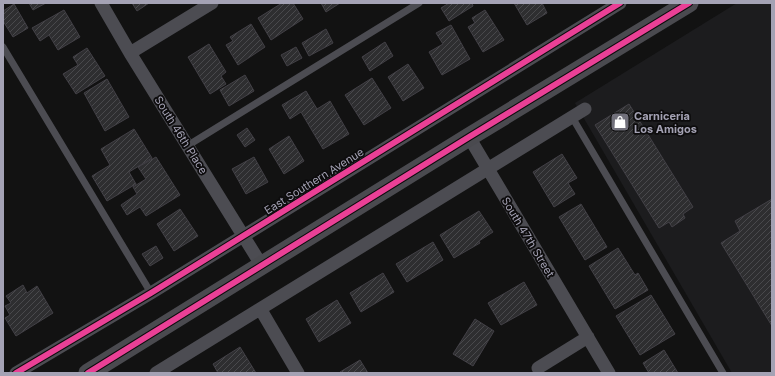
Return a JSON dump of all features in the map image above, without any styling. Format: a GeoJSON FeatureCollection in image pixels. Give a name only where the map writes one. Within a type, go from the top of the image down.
{"type":"FeatureCollection","features":[{"type":"Feature","properties":{"kind":"main road"},"geometry":{"type":"LineString","coordinates":[[88,373],[468,137],[689,3]]}},
{"type":"Feature","properties":{"kind":"street","name":"South 46th Place"},"geometry":{"type":"LineString","coordinates":[[102,3],[130,53],[262,266]]}},
{"type":"Feature","properties":{"kind":"street"},"geometry":{"type":"LineString","coordinates":[[130,53],[212,3]]}},
{"type":"Feature","properties":{"kind":"street","name":"East Southern Avenue"},"geometry":{"type":"LineString","coordinates":[[16,373],[151,293],[620,3]]}},
{"type":"Feature","properties":{"kind":"street"},"geometry":{"type":"LineString","coordinates":[[156,373],[585,109]]}},
{"type":"Feature","properties":{"kind":"street","name":"South 47th Street"},"geometry":{"type":"LineString","coordinates":[[468,137],[609,373]]}},
{"type":"Feature","properties":{"kind":"street"},"geometry":{"type":"LineString","coordinates":[[260,310],[298,373]]}},
{"type":"Feature","properties":{"kind":"street"},"geometry":{"type":"LineString","coordinates":[[538,368],[588,337]]}},
{"type":"Feature","properties":{"kind":"lane"},"geometry":{"type":"LineString","coordinates":[[187,146],[419,3]]}},
{"type":"Feature","properties":{"kind":"lane"},"geometry":{"type":"LineString","coordinates":[[3,47],[151,293]]}},
{"type":"Feature","properties":{"kind":"lane"},"geometry":{"type":"LineString","coordinates":[[572,117],[723,373]]}},
{"type":"Feature","properties":{"kind":"shaded area"},"geometry":{"type":"Polygon","coordinates":[[[737,3],[772,3],[772,373],[732,373],[575,103],[737,3]]]}},
{"type":"Feature","properties":{"kind":"building"},"geometry":{"type":"Polygon","coordinates":[[[29,3],[46,3],[33,10],[29,3]]]}},
{"type":"Feature","properties":{"kind":"building"},"geometry":{"type":"Polygon","coordinates":[[[132,3],[149,3],[137,11],[132,3]]]}},
{"type":"Feature","properties":{"kind":"building"},"geometry":{"type":"Polygon","coordinates":[[[282,3],[293,3],[303,19],[271,40],[258,18],[282,3]]]}},
{"type":"Feature","properties":{"kind":"building"},"geometry":{"type":"Polygon","coordinates":[[[321,3],[340,3],[326,12],[321,3]]]}},
{"type":"Feature","properties":{"kind":"building"},"geometry":{"type":"Polygon","coordinates":[[[449,3],[472,3],[473,6],[449,21],[441,8],[449,3]]]}},
{"type":"Feature","properties":{"kind":"building"},"geometry":{"type":"Polygon","coordinates":[[[514,3],[542,3],[547,13],[527,25],[514,3]]]}},
{"type":"Feature","properties":{"kind":"building"},"geometry":{"type":"Polygon","coordinates":[[[14,4],[28,28],[13,37],[3,21],[3,11],[14,4]]]}},
{"type":"Feature","properties":{"kind":"building"},"geometry":{"type":"Polygon","coordinates":[[[64,10],[80,37],[58,50],[49,35],[40,41],[32,28],[64,10]]]}},
{"type":"Feature","properties":{"kind":"building"},"geometry":{"type":"Polygon","coordinates":[[[485,10],[504,40],[483,52],[468,27],[475,23],[472,18],[485,10]]]}},
{"type":"Feature","properties":{"kind":"building"},"geometry":{"type":"Polygon","coordinates":[[[251,24],[265,47],[238,65],[226,45],[233,41],[230,37],[251,24]]]}},
{"type":"Feature","properties":{"kind":"building"},"geometry":{"type":"Polygon","coordinates":[[[451,25],[470,59],[442,75],[429,52],[443,44],[436,33],[451,25]]]}},
{"type":"Feature","properties":{"kind":"building"},"geometry":{"type":"Polygon","coordinates":[[[326,29],[333,43],[309,56],[302,43],[326,29]]]}},
{"type":"Feature","properties":{"kind":"building"},"geometry":{"type":"Polygon","coordinates":[[[385,42],[393,56],[370,71],[362,57],[385,42]]]}},
{"type":"Feature","properties":{"kind":"building"},"geometry":{"type":"Polygon","coordinates":[[[209,44],[226,72],[221,76],[226,84],[210,94],[188,57],[209,44]]]}},
{"type":"Feature","properties":{"kind":"building"},"geometry":{"type":"Polygon","coordinates":[[[296,47],[302,58],[287,66],[281,55],[296,47]]]}},
{"type":"Feature","properties":{"kind":"building"},"geometry":{"type":"Polygon","coordinates":[[[87,48],[105,76],[76,94],[63,74],[78,65],[73,57],[87,48]]]}},
{"type":"Feature","properties":{"kind":"building"},"geometry":{"type":"Polygon","coordinates":[[[408,64],[424,88],[403,101],[388,77],[408,64]]]}},
{"type":"Feature","properties":{"kind":"building"},"geometry":{"type":"Polygon","coordinates":[[[245,75],[254,91],[229,106],[220,90],[245,75]]]}},
{"type":"Feature","properties":{"kind":"building"},"geometry":{"type":"Polygon","coordinates":[[[372,78],[391,108],[364,125],[345,95],[372,78]]]}},
{"type":"Feature","properties":{"kind":"building"},"geometry":{"type":"Polygon","coordinates":[[[107,79],[129,117],[105,131],[84,93],[107,79]]]}},
{"type":"Feature","properties":{"kind":"building"},"geometry":{"type":"Polygon","coordinates":[[[306,91],[317,109],[330,101],[349,134],[323,149],[301,112],[290,119],[282,105],[306,91]]]}},
{"type":"Feature","properties":{"kind":"building"},"geometry":{"type":"Polygon","coordinates":[[[629,104],[693,207],[683,214],[685,218],[672,227],[669,222],[659,228],[595,125],[629,104]]]}},
{"type":"Feature","properties":{"kind":"building"},"geometry":{"type":"Polygon","coordinates":[[[247,128],[255,140],[245,147],[237,135],[247,128]]]}},
{"type":"Feature","properties":{"kind":"building"},"geometry":{"type":"Polygon","coordinates":[[[134,129],[152,158],[129,172],[136,184],[107,201],[92,176],[110,165],[101,149],[134,129]]]}},
{"type":"Feature","properties":{"kind":"building"},"geometry":{"type":"Polygon","coordinates":[[[289,136],[304,161],[284,174],[269,149],[289,136]]]}},
{"type":"Feature","properties":{"kind":"building"},"geometry":{"type":"Polygon","coordinates":[[[562,154],[577,178],[568,183],[575,194],[554,207],[533,172],[562,154]]]}},
{"type":"Feature","properties":{"kind":"building"},"geometry":{"type":"Polygon","coordinates":[[[156,157],[180,195],[146,216],[140,207],[127,215],[121,205],[137,194],[133,187],[146,179],[138,167],[156,157]]]}},
{"type":"Feature","properties":{"kind":"building"},"geometry":{"type":"Polygon","coordinates":[[[254,157],[268,182],[246,194],[232,169],[254,157]]]}},
{"type":"Feature","properties":{"kind":"building"},"geometry":{"type":"Polygon","coordinates":[[[772,199],[772,326],[721,243],[740,231],[735,221],[772,199]]]}},
{"type":"Feature","properties":{"kind":"building"},"geometry":{"type":"Polygon","coordinates":[[[581,204],[607,247],[585,260],[559,217],[581,204]]]}},
{"type":"Feature","properties":{"kind":"building"},"geometry":{"type":"Polygon","coordinates":[[[180,209],[198,236],[174,251],[157,224],[180,209]]]}},
{"type":"Feature","properties":{"kind":"building"},"geometry":{"type":"Polygon","coordinates":[[[479,211],[493,232],[479,241],[480,243],[454,258],[440,235],[479,211]]]}},
{"type":"Feature","properties":{"kind":"building"},"geometry":{"type":"Polygon","coordinates":[[[433,242],[443,260],[407,282],[396,264],[433,242]]]}},
{"type":"Feature","properties":{"kind":"building"},"geometry":{"type":"Polygon","coordinates":[[[156,246],[163,258],[150,266],[142,254],[156,246]]]}},
{"type":"Feature","properties":{"kind":"building"},"geometry":{"type":"Polygon","coordinates":[[[618,248],[635,275],[638,273],[648,290],[615,309],[589,266],[618,248]]]}},
{"type":"Feature","properties":{"kind":"building"},"geometry":{"type":"Polygon","coordinates":[[[383,273],[394,292],[361,312],[350,293],[383,273]]]}},
{"type":"Feature","properties":{"kind":"building"},"geometry":{"type":"Polygon","coordinates":[[[524,282],[537,305],[501,325],[488,303],[524,282]]]}},
{"type":"Feature","properties":{"kind":"building"},"geometry":{"type":"Polygon","coordinates":[[[23,285],[27,293],[37,286],[53,313],[16,336],[5,318],[10,315],[5,306],[11,303],[6,296],[23,285]]]}},
{"type":"Feature","properties":{"kind":"building"},"geometry":{"type":"Polygon","coordinates":[[[651,295],[675,334],[640,355],[616,316],[651,295]]]}},
{"type":"Feature","properties":{"kind":"building"},"geometry":{"type":"Polygon","coordinates":[[[337,300],[351,323],[319,342],[306,319],[337,300]]]}},
{"type":"Feature","properties":{"kind":"building"},"geometry":{"type":"Polygon","coordinates":[[[475,319],[494,331],[473,366],[453,354],[475,319]]]}},
{"type":"Feature","properties":{"kind":"building"},"geometry":{"type":"Polygon","coordinates":[[[240,347],[256,373],[218,373],[213,364],[240,347]]]}},
{"type":"Feature","properties":{"kind":"building"},"geometry":{"type":"Polygon","coordinates":[[[664,350],[678,373],[649,373],[643,363],[664,350]]]}},
{"type":"Feature","properties":{"kind":"building"},"geometry":{"type":"Polygon","coordinates":[[[360,360],[368,373],[340,373],[340,372],[360,360]]]}},
{"type":"Feature","properties":{"kind":"cycle path"},"geometry":{"type":"LineString","coordinates":[[16,373],[151,293],[620,3]]}},
{"type":"Feature","properties":{"kind":"cycle path"},"geometry":{"type":"LineString","coordinates":[[88,373],[469,137],[689,3]]}},
{"type":"Feature","properties":{"kind":"place","name":"Carniceria Los Amigos"},"geometry":{"type":"Point","coordinates":[620,122]}}]}
